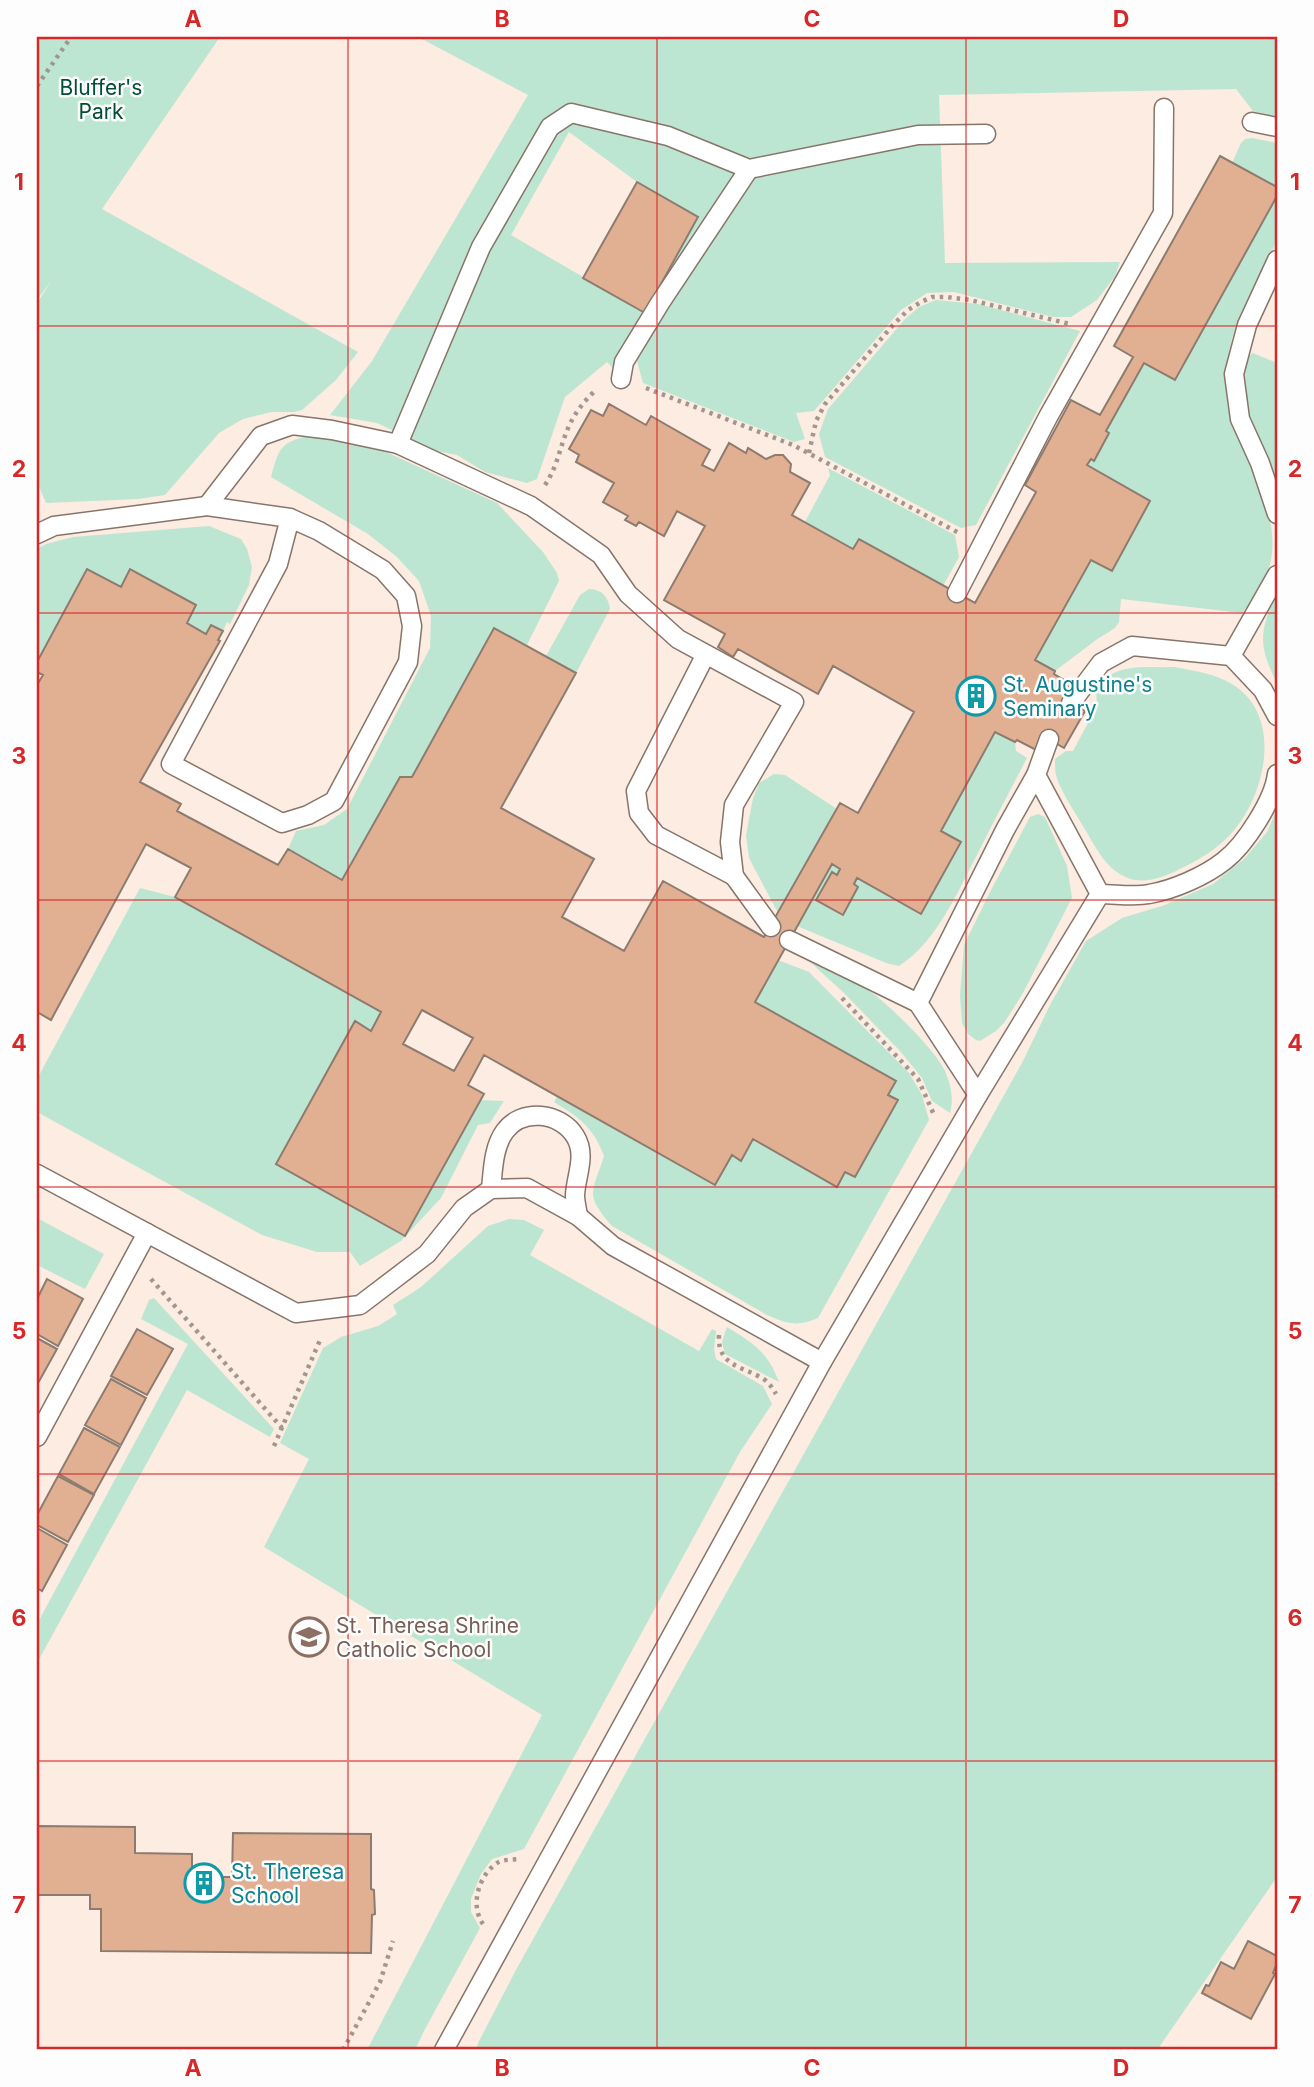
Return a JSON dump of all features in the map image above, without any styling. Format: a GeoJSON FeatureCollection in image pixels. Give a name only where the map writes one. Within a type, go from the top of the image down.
{"type":"FeatureCollection","features":[{"type":"Feature","properties":{"kind":"lane"},"geometry":{"type":"LineString","coordinates":[[957,593],[1048,417],[1163,213],[1164,108]]}},
{"type":"Feature","properties":{"kind":"lane"},"geometry":{"type":"LineString","coordinates":[[398,444],[481,247],[550,127],[571,113],[668,136],[749,169],[918,135],[986,134]]}},
{"type":"Feature","properties":{"kind":"lane"},"geometry":{"type":"LineString","coordinates":[[1252,122],[1277,127]]}},
{"type":"Feature","properties":{"kind":"lane"},"geometry":{"type":"LineString","coordinates":[[621,379],[624,362],[749,169]]}},
{"type":"Feature","properties":{"kind":"lane"},"geometry":{"type":"LineString","coordinates":[[1277,260],[1247,325],[1234,374],[1240,419],[1260,463],[1277,514]]}},
{"type":"Feature","properties":{"kind":"lane"},"geometry":{"type":"LineString","coordinates":[[208,506],[261,436],[292,425],[332,430],[398,444],[531,506],[601,555],[628,594],[678,639],[793,702],[734,805],[730,842],[734,876]]}},
{"type":"Feature","properties":{"kind":"lane"},"geometry":{"type":"LineString","coordinates":[[37,534],[54,526],[208,506],[290,518],[319,531],[383,570],[406,596],[412,626],[408,662],[334,801],[308,815],[282,823],[171,764],[278,564],[290,518]]}},
{"type":"Feature","properties":{"kind":"lane"},"geometry":{"type":"LineString","coordinates":[[1231,656],[1277,575]]}},
{"type":"Feature","properties":{"kind":"lane"},"geometry":{"type":"LineString","coordinates":[[1071,703],[1101,663],[1132,646],[1231,656],[1262,690],[1277,716]]}},
{"type":"Feature","properties":{"kind":"lane"},"geometry":{"type":"LineString","coordinates":[[706,654],[636,791],[639,813],[656,835],[734,876],[771,927]]}},
{"type":"Feature","properties":{"kind":"lane"},"geometry":{"type":"LineString","coordinates":[[918,1003],[1005,830],[1036,775],[1049,739]]}},
{"type":"Feature","properties":{"kind":"lane"},"geometry":{"type":"LineString","coordinates":[[1100,894],[1148,894],[1184,883],[1225,860],[1259,820],[1277,774]]}},
{"type":"Feature","properties":{"kind":"lane"},"geometry":{"type":"LineString","coordinates":[[1036,775],[1100,894]]}},
{"type":"Feature","properties":{"kind":"lane"},"geometry":{"type":"LineString","coordinates":[[443,2050],[822,1362],[947,1147],[1100,894]]}},
{"type":"Feature","properties":{"kind":"lane"},"geometry":{"type":"LineString","coordinates":[[789,940],[918,1003],[978,1095]]}},
{"type":"Feature","properties":{"kind":"lane"},"geometry":{"type":"LineString","coordinates":[[491,1189],[496,1150],[505,1131],[522,1118],[542,1115],[562,1122],[576,1137],[582,1157],[575,1196],[578,1216]]}},
{"type":"Feature","properties":{"kind":"lane"},"geometry":{"type":"LineString","coordinates":[[37,1174],[296,1312],[360,1305],[427,1254],[464,1208],[491,1189],[527,1188],[578,1216],[613,1246],[822,1362]]}},
{"type":"Feature","properties":{"kind":"lane"},"geometry":{"type":"LineString","coordinates":[[37,1437],[147,1233]]}},
{"type":"Feature","properties":{"kind":"path"},"geometry":{"type":"LineString","coordinates":[[37,86],[71,37]]}},
{"type":"Feature","properties":{"kind":"path"},"geometry":{"type":"LineString","coordinates":[[809,453],[816,421],[825,404],[908,310],[932,297],[947,296],[970,300],[1097,330]]}},
{"type":"Feature","properties":{"kind":"path"},"geometry":{"type":"LineString","coordinates":[[531,506],[554,470],[570,424],[588,397],[606,382],[621,379],[793,445],[981,545]]}},
{"type":"Feature","properties":{"kind":"path"},"geometry":{"type":"LineString","coordinates":[[834,990],[918,1079],[947,1147]]}},
{"type":"Feature","properties":{"kind":"path"},"geometry":{"type":"LineString","coordinates":[[133,1259],[282,1428]]}},
{"type":"Feature","properties":{"kind":"path"},"geometry":{"type":"LineString","coordinates":[[274,1446],[334,1308]]}},
{"type":"Feature","properties":{"kind":"path"},"geometry":{"type":"LineString","coordinates":[[729,1311],[719,1335],[718,1347],[721,1355],[768,1382],[777,1396]]}},
{"type":"Feature","properties":{"kind":"path"},"geometry":{"type":"LineString","coordinates":[[487,1930],[477,1916],[476,1905],[476,1898],[487,1874],[498,1862],[524,1858]]}},
{"type":"Feature","properties":{"kind":"path"},"geometry":{"type":"LineString","coordinates":[[343,2050],[380,1982],[393,1941]]}},
{"type":"Feature","properties":{"kind":"green space","name":"Bluffer's Park"},"geometry":{"type":"Polygon","coordinates":[[[37,37],[220,37],[102,209],[358,352],[336,380],[302,410],[272,412],[243,419],[219,433],[165,495],[138,499],[46,503],[37,482],[37,303],[52,280],[37,300],[37,37]]]}},
{"type":"Feature","properties":{"kind":"green space"},"geometry":{"type":"Polygon","coordinates":[[[418,37],[1277,37],[1277,117],[1253,111],[1236,89],[939,95],[945,263],[1120,262],[1115,276],[1097,300],[1071,317],[1053,317],[954,292],[927,293],[901,310],[814,411],[796,413],[805,439],[794,442],[643,383],[635,354],[648,307],[698,217],[637,182],[569,132],[511,235],[645,313],[613,368],[607,362],[565,397],[537,479],[527,483],[485,472],[457,455],[435,451],[377,423],[330,415],[372,361],[528,95],[418,37]]]}},
{"type":"Feature","properties":{"kind":"green space"},"geometry":{"type":"Polygon","coordinates":[[[1252,138],[1277,143],[1277,187],[1232,163],[1241,143],[1252,138]]]}},
{"type":"Feature","properties":{"kind":"green space"},"geometry":{"type":"Polygon","coordinates":[[[1277,196],[1277,239],[1237,323],[1227,365],[1228,408],[1232,423],[1265,500],[1270,520],[1271,557],[1266,576],[1257,594],[1242,613],[1121,599],[1119,622],[1115,628],[1055,671],[1035,660],[1091,560],[1112,570],[1150,502],[1087,465],[1091,459],[1094,460],[1109,433],[1106,431],[1144,363],[1175,379],[1277,196]]]}},
{"type":"Feature","properties":{"kind":"green space"},"geometry":{"type":"Polygon","coordinates":[[[936,300],[978,304],[1080,331],[976,525],[961,528],[825,457],[819,434],[828,409],[905,319],[919,307],[936,300]]]}},
{"type":"Feature","properties":{"kind":"green space"},"geometry":{"type":"Polygon","coordinates":[[[1253,353],[1277,363],[1277,490],[1251,427],[1243,399],[1245,359],[1253,353]]]}},
{"type":"Feature","properties":{"kind":"green space"},"geometry":{"type":"Polygon","coordinates":[[[314,435],[360,440],[497,503],[543,552],[557,573],[559,581],[527,645],[494,628],[412,777],[400,777],[342,880],[288,849],[296,831],[324,825],[347,809],[430,648],[431,616],[419,581],[397,557],[368,534],[271,477],[283,447],[295,440],[314,435]]]}},
{"type":"Feature","properties":{"kind":"green space"},"geometry":{"type":"Polygon","coordinates":[[[828,468],[955,535],[959,557],[943,586],[859,539],[853,549],[805,522],[830,475],[828,468]]]}},
{"type":"Feature","properties":{"kind":"green space"},"geometry":{"type":"Polygon","coordinates":[[[209,526],[241,539],[252,567],[249,585],[230,624],[227,622],[223,631],[211,625],[206,634],[187,623],[195,605],[131,570],[121,587],[87,569],[37,662],[37,549],[73,537],[209,526]]]}},
{"type":"Feature","properties":{"kind":"green space"},"geometry":{"type":"Polygon","coordinates":[[[589,589],[604,594],[610,609],[576,673],[546,656],[580,595],[589,589]]]}},
{"type":"Feature","properties":{"kind":"green space"},"geometry":{"type":"Polygon","coordinates":[[[1277,589],[1277,683],[1266,657],[1263,636],[1277,589]]]}},
{"type":"Feature","properties":{"kind":"green space"},"geometry":{"type":"Polygon","coordinates":[[[1174,667],[1221,679],[1235,686],[1250,700],[1259,716],[1264,735],[1261,775],[1246,813],[1222,843],[1199,859],[1169,874],[1152,880],[1134,880],[1114,870],[1099,852],[1061,789],[1056,775],[1055,759],[1066,751],[1073,751],[1097,706],[1096,687],[1104,679],[1113,673],[1132,668],[1174,667]]]}},
{"type":"Feature","properties":{"kind":"green space"},"geometry":{"type":"Polygon","coordinates":[[[995,732],[1015,742],[1016,751],[1027,758],[945,915],[912,956],[899,966],[886,963],[797,926],[832,864],[840,869],[837,875],[832,872],[816,901],[843,915],[858,887],[854,884],[857,878],[921,913],[960,842],[941,831],[995,732]]]}},
{"type":"Feature","properties":{"kind":"green space"},"geometry":{"type":"Polygon","coordinates":[[[774,774],[785,775],[837,809],[778,913],[749,858],[746,835],[753,798],[759,783],[774,774]]]}},
{"type":"Feature","properties":{"kind":"green space"},"geometry":{"type":"Polygon","coordinates":[[[1277,809],[1277,1877],[1157,2050],[476,2050],[517,1968],[1023,1061],[1050,1005],[1086,941],[1122,918],[1165,905],[1213,884],[1244,859],[1267,832],[1277,809]]]}},
{"type":"Feature","properties":{"kind":"green space"},"geometry":{"type":"Polygon","coordinates":[[[1038,814],[1045,817],[1067,866],[1072,898],[1023,993],[1004,1023],[980,1041],[976,1040],[968,1034],[962,1023],[960,995],[964,945],[1030,817],[1038,814]]]}},
{"type":"Feature","properties":{"kind":"green space"},"geometry":{"type":"Polygon","coordinates":[[[140,888],[175,897],[381,1012],[371,1031],[355,1022],[276,1164],[405,1235],[480,1100],[504,1101],[490,1123],[478,1125],[441,1198],[401,1241],[360,1266],[350,1252],[317,1252],[262,1235],[37,1112],[37,1079],[140,888]]]}},
{"type":"Feature","properties":{"kind":"green space"},"geometry":{"type":"Polygon","coordinates":[[[805,953],[875,995],[924,1042],[947,1076],[952,1097],[950,1113],[932,1101],[922,1078],[900,1051],[808,960],[805,953]]]}},
{"type":"Feature","properties":{"kind":"green space"},"geometry":{"type":"Polygon","coordinates":[[[778,960],[809,972],[909,1073],[922,1095],[929,1120],[818,1318],[804,1323],[787,1322],[767,1315],[612,1226],[597,1206],[593,1193],[604,1156],[600,1146],[585,1124],[554,1102],[557,1097],[715,1185],[732,1155],[741,1160],[753,1139],[837,1186],[896,1081],[755,1002],[778,960]]]}},
{"type":"Feature","properties":{"kind":"green space"},"geometry":{"type":"Polygon","coordinates":[[[37,1218],[104,1254],[85,1289],[37,1265],[37,1218]]]}},
{"type":"Feature","properties":{"kind":"green space"},"geometry":{"type":"Polygon","coordinates":[[[509,1219],[524,1220],[544,1230],[530,1255],[699,1351],[712,1329],[716,1331],[716,1359],[763,1386],[772,1404],[740,1452],[524,1849],[492,1859],[481,1874],[471,1899],[471,1912],[480,1928],[415,2050],[367,2050],[542,1715],[264,1547],[309,1459],[280,1443],[323,1348],[341,1337],[378,1326],[397,1314],[393,1305],[421,1287],[488,1226],[509,1219]]]}},
{"type":"Feature","properties":{"kind":"green space"},"geometry":{"type":"Polygon","coordinates":[[[154,1298],[274,1429],[270,1437],[187,1390],[37,1663],[37,1624],[188,1344],[141,1319],[149,1300],[154,1298]]]}},
{"type":"Feature","properties":{"kind":"green space"},"geometry":{"type":"Polygon","coordinates":[[[727,1327],[759,1349],[770,1363],[779,1382],[725,1354],[722,1342],[727,1327]]]}},
{"type":"Feature","properties":{"kind":"building","name":"St. Augustine's Seminary"},"geometry":{"type":"Polygon","coordinates":[[[1220,156],[1277,187],[1277,196],[1175,380],[1144,363],[1106,431],[1109,433],[1094,461],[1091,459],[1087,465],[1150,501],[1112,571],[1091,560],[1035,660],[1071,684],[1064,698],[1085,711],[1064,748],[1043,736],[1036,750],[995,732],[941,831],[961,842],[921,914],[857,878],[854,884],[858,887],[843,915],[816,900],[832,872],[837,875],[840,869],[832,864],[755,1002],[896,1081],[888,1095],[898,1100],[855,1177],[845,1172],[837,1187],[753,1139],[741,1161],[732,1155],[715,1185],[484,1055],[468,1085],[484,1094],[405,1236],[276,1164],[355,1021],[371,1031],[381,1012],[175,897],[191,868],[146,844],[51,1020],[37,1012],[37,685],[43,675],[37,672],[37,662],[87,569],[121,587],[130,569],[196,605],[187,623],[206,634],[211,625],[223,631],[218,640],[220,641],[140,782],[181,804],[177,811],[278,865],[288,849],[342,880],[400,777],[412,777],[494,628],[576,673],[501,808],[594,859],[562,917],[624,951],[663,881],[764,937],[840,803],[858,813],[914,712],[833,666],[818,694],[738,649],[733,657],[718,647],[725,634],[664,600],[705,526],[677,511],[664,536],[639,522],[636,526],[625,520],[628,516],[603,502],[614,483],[576,462],[579,455],[569,449],[591,410],[603,416],[609,404],[646,425],[651,416],[710,450],[702,465],[714,471],[729,443],[746,453],[748,448],[766,459],[783,455],[791,464],[790,472],[810,483],[792,515],[853,549],[859,539],[975,603],[1036,492],[1025,485],[1071,400],[1100,415],[1133,357],[1114,346],[1220,156]],[[422,1010],[403,1044],[454,1071],[473,1038],[422,1010]]]}},
{"type":"Feature","properties":{"kind":"building"},"geometry":{"type":"Polygon","coordinates":[[[637,182],[698,217],[645,313],[583,278],[637,182]]]}},
{"type":"Feature","properties":{"kind":"building"},"geometry":{"type":"Polygon","coordinates":[[[47,1279],[83,1299],[58,1346],[37,1334],[37,1299],[47,1279]]]}},
{"type":"Feature","properties":{"kind":"building"},"geometry":{"type":"Polygon","coordinates":[[[137,1329],[173,1349],[147,1395],[111,1376],[137,1329]]]}},
{"type":"Feature","properties":{"kind":"building"},"geometry":{"type":"Polygon","coordinates":[[[37,1338],[57,1349],[37,1385],[37,1338]]]}},
{"type":"Feature","properties":{"kind":"building"},"geometry":{"type":"Polygon","coordinates":[[[111,1379],[146,1398],[121,1445],[85,1425],[111,1379]]]}},
{"type":"Feature","properties":{"kind":"building"},"geometry":{"type":"Polygon","coordinates":[[[84,1428],[120,1447],[94,1494],[59,1474],[84,1428]]]}},
{"type":"Feature","properties":{"kind":"building"},"geometry":{"type":"Polygon","coordinates":[[[58,1476],[94,1495],[68,1542],[37,1525],[37,1515],[58,1476]]]}},
{"type":"Feature","properties":{"kind":"building"},"geometry":{"type":"Polygon","coordinates":[[[37,1528],[67,1545],[42,1591],[37,1588],[37,1528]]]}},
{"type":"Feature","properties":{"kind":"building","name":"St. Theresa School"},"geometry":{"type":"Polygon","coordinates":[[[37,1826],[135,1827],[135,1853],[192,1854],[192,1877],[232,1877],[233,1833],[371,1834],[371,1889],[374,1890],[375,1914],[372,1915],[371,1953],[101,1951],[101,1909],[90,1909],[90,1895],[37,1895],[37,1826]]]}},
{"type":"Feature","properties":{"kind":"building"},"geometry":{"type":"Polygon","coordinates":[[[1248,1941],[1277,1956],[1275,1974],[1251,2019],[1202,1993],[1206,1985],[1209,1986],[1221,1962],[1234,1969],[1248,1941]]]}},
{"type":"Feature","properties":{"kind":"place","name":"St. Augustine's Seminary"},"geometry":{"type":"Point","coordinates":[976,696]}},
{"type":"Feature","properties":{"kind":"place","name":"St. Theresa Shrine Catholic School"},"geometry":{"type":"Point","coordinates":[309,1637]}},
{"type":"Feature","properties":{"kind":"place","name":"St. Theresa School"},"geometry":{"type":"Point","coordinates":[204,1883]}}]}
